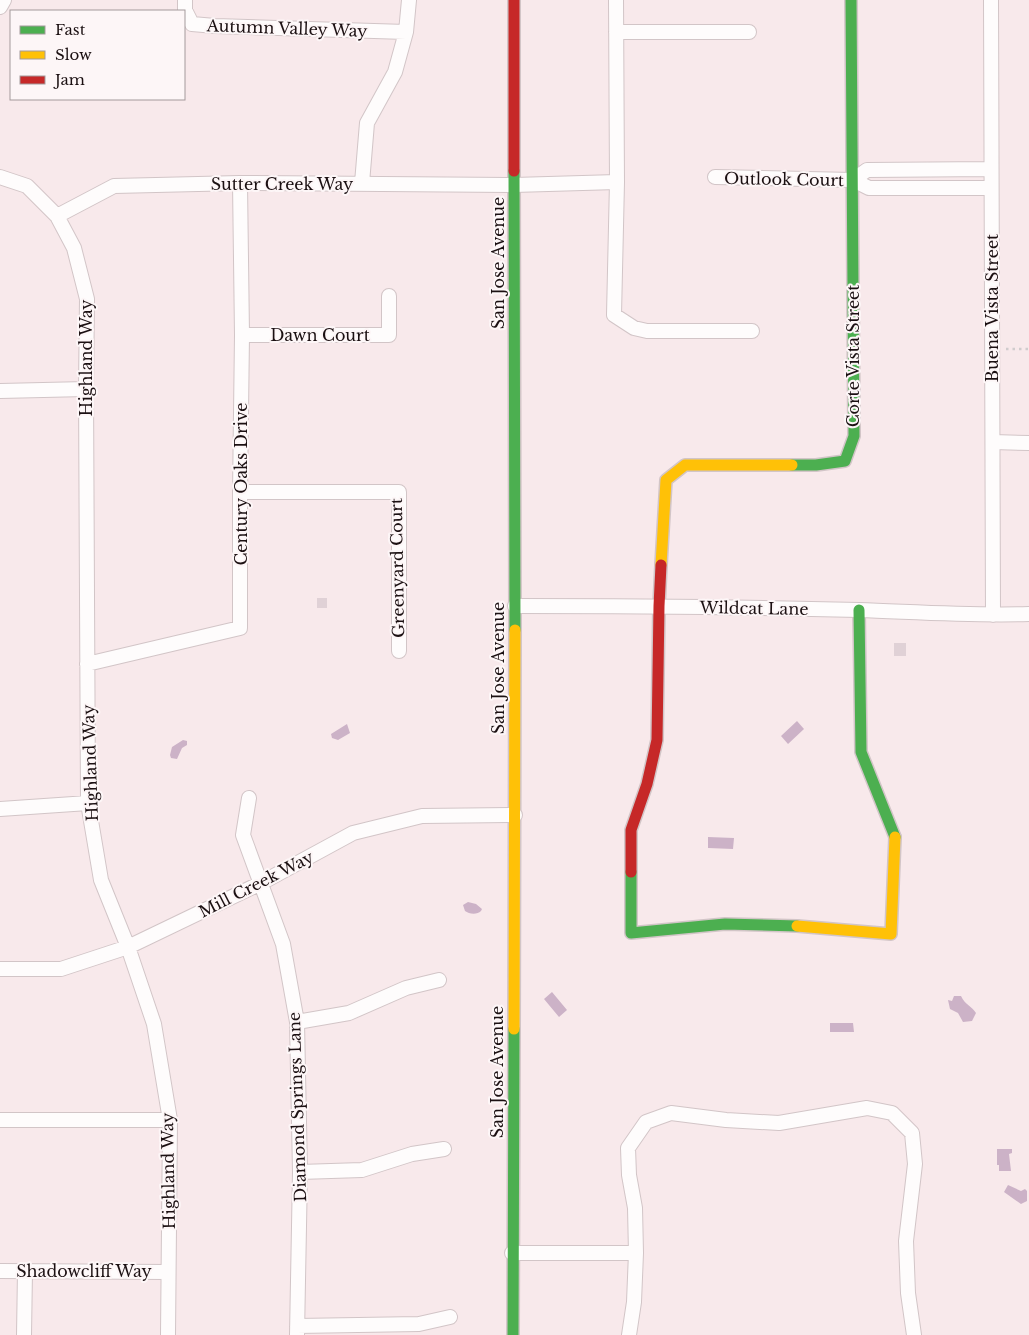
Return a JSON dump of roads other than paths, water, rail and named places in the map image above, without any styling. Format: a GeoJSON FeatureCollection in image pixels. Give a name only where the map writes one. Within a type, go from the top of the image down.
{"type":"FeatureCollection","features":[{"type":"Feature","properties":{"kind":"street"},"geometry":{"type":"LineString","coordinates":[[0,7],[4,0]]}},
{"type":"Feature","properties":{"kind":"street","name":"Autumn Valley Way"},"geometry":{"type":"LineString","coordinates":[[185,0],[185,10],[192,24],[406,32]]}},
{"type":"Feature","properties":{"kind":"street"},"geometry":{"type":"LineString","coordinates":[[362,183],[367,123],[395,72],[406,32],[409,0]]}},
{"type":"Feature","properties":{"kind":"street","name":"San Jose Avenue"},"geometry":{"type":"LineString","coordinates":[[513,1335],[515,815],[514,0]]}},
{"type":"Feature","properties":{"kind":"street"},"geometry":{"type":"LineString","coordinates":[[616,0],[614,315],[634,328],[647,331],[752,331]]}},
{"type":"Feature","properties":{"kind":"street","name":"Corte Vista Street"},"geometry":{"type":"LineString","coordinates":[[659,606],[666,480],[685,466],[816,466],[845,461],[854,436],[851,0]]}},
{"type":"Feature","properties":{"kind":"street","name":"Buena Vista Street"},"geometry":{"type":"LineString","coordinates":[[991,0],[993,615]]}},
{"type":"Feature","properties":{"kind":"street"},"geometry":{"type":"LineString","coordinates":[[616,32],[750,32]]}},
{"type":"Feature","properties":{"kind":"street"},"geometry":{"type":"LineString","coordinates":[[991,169],[867,170],[853,180],[869,188],[991,188]]}},
{"type":"Feature","properties":{"kind":"street","name":"Highland Way"},"geometry":{"type":"LineString","coordinates":[[0,177],[27,186],[57,216],[74,248],[87,299],[88,803],[101,880],[128,946],[154,1024],[170,1120],[168,1335]]}},
{"type":"Feature","properties":{"kind":"street","name":"Outlook Court"},"geometry":{"type":"LineString","coordinates":[[715,177],[853,180]]}},
{"type":"Feature","properties":{"kind":"street","name":"Sutter Creek Way"},"geometry":{"type":"LineString","coordinates":[[57,216],[114,186],[240,183],[514,185],[616,182]]}},
{"type":"Feature","properties":{"kind":"street","name":"Century Oaks Drive"},"geometry":{"type":"LineString","coordinates":[[87,664],[240,628],[242,335],[240,183]]}},
{"type":"Feature","properties":{"kind":"street","name":"Dawn Court"},"geometry":{"type":"LineString","coordinates":[[242,335],[389,335],[389,296]]}},
{"type":"Feature","properties":{"kind":"street"},"geometry":{"type":"LineString","coordinates":[[0,392],[86,389]]}},
{"type":"Feature","properties":{"kind":"street"},"geometry":{"type":"LineString","coordinates":[[993,442],[1029,443]]}},
{"type":"Feature","properties":{"kind":"street","name":"Greenyard Court"},"geometry":{"type":"LineString","coordinates":[[240,492],[399,492],[399,650]]}},
{"type":"Feature","properties":{"kind":"street","name":"Wildcat Lane"},"geometry":{"type":"LineString","coordinates":[[514,606],[659,606],[993,615],[1029,614]]}},
{"type":"Feature","properties":{"kind":"street"},"geometry":{"type":"LineString","coordinates":[[659,606],[657,740],[647,784],[631,830],[631,933],[736,924],[801,926],[891,934],[896,839],[861,752],[859,610]]}},
{"type":"Feature","properties":{"kind":"street","name":"Diamond Springs Lane"},"geometry":{"type":"LineString","coordinates":[[249,798],[243,835],[283,944],[298,1022],[300,1172],[297,1330]]}},
{"type":"Feature","properties":{"kind":"street"},"geometry":{"type":"LineString","coordinates":[[0,809],[88,803]]}},
{"type":"Feature","properties":{"kind":"street","name":"Mill Creek Way"},"geometry":{"type":"LineString","coordinates":[[0,969],[60,969],[128,946],[261,883],[353,833],[422,816],[515,815]]}},
{"type":"Feature","properties":{"kind":"street"},"geometry":{"type":"LineString","coordinates":[[298,1022],[349,1013],[406,988],[440,980]]}},
{"type":"Feature","properties":{"kind":"street"},"geometry":{"type":"LineString","coordinates":[[629,1335],[634,1302],[636,1253],[635,1208],[629,1175],[628,1148],[646,1122],[671,1113],[726,1120],[779,1123],[867,1108],[892,1113],[912,1133],[915,1164],[906,1240],[908,1293],[914,1335]]}},
{"type":"Feature","properties":{"kind":"street"},"geometry":{"type":"LineString","coordinates":[[0,1120],[170,1120]]}},
{"type":"Feature","properties":{"kind":"street"},"geometry":{"type":"LineString","coordinates":[[300,1172],[362,1170],[412,1154],[444,1150]]}},
{"type":"Feature","properties":{"kind":"street"},"geometry":{"type":"LineString","coordinates":[[512,1253],[636,1253]]}},
{"type":"Feature","properties":{"kind":"street","name":"Shadowcliff Way"},"geometry":{"type":"LineString","coordinates":[[0,1271],[168,1272]]}},
{"type":"Feature","properties":{"kind":"street"},"geometry":{"type":"LineString","coordinates":[[24,1335],[25,1271]]}},
{"type":"Feature","properties":{"kind":"street"},"geometry":{"type":"LineString","coordinates":[[297,1330],[419,1324],[450,1317]]}}]}
